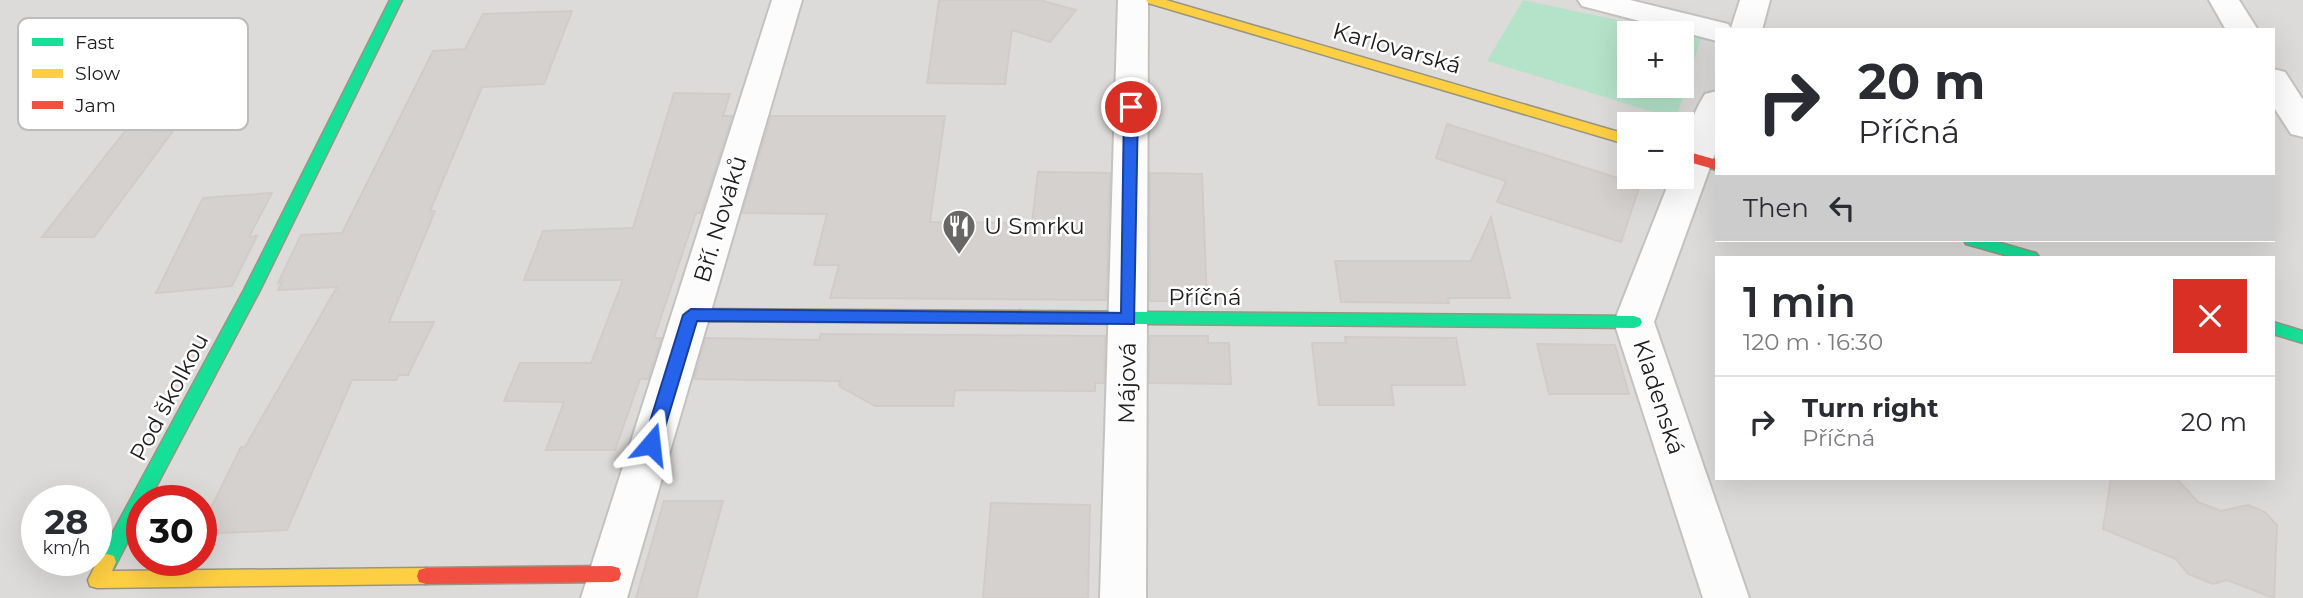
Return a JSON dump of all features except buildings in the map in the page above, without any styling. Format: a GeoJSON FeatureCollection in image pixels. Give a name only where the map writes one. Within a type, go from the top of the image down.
{"type":"FeatureCollection","features":[{"type":"Feature","properties":{"kind":"street","name":"Pod školkou"},"geometry":{"type":"LineString","coordinates":[[396,0],[252,290],[97,580],[608,586]]}},
{"type":"Feature","properties":{"kind":"street","name":"Bří. Nováků"},"geometry":{"type":"LineString","coordinates":[[608,586],[787,0]]}},
{"type":"Feature","properties":{"kind":"street","name":"Májová"},"geometry":{"type":"LineString","coordinates":[[1123,598],[1133,0]]}},
{"type":"Feature","properties":{"kind":"street","name":"Karlovarská"},"geometry":{"type":"LineString","coordinates":[[1152,0],[1617,136]]}},
{"type":"Feature","properties":{"kind":"street"},"geometry":{"type":"LineString","coordinates":[[1593,0],[1715,30]]}},
{"type":"Feature","properties":{"kind":"street"},"geometry":{"type":"LineString","coordinates":[[1747,28],[1755,0]]}},
{"type":"Feature","properties":{"kind":"street"},"geometry":{"type":"LineString","coordinates":[[2224,0],[2241,28]]}},
{"type":"Feature","properties":{"kind":"street"},"geometry":{"type":"LineString","coordinates":[[2275,82],[2303,126]]}},
{"type":"Feature","properties":{"kind":"street","name":"Kladenská"},"geometry":{"type":"LineString","coordinates":[[1715,108],[1634,321],[1726,598]]}},
{"type":"Feature","properties":{"kind":"street"},"geometry":{"type":"LineString","coordinates":[[1978,242],[2027,256]]}},
{"type":"Feature","properties":{"kind":"street","name":"Příčná"},"geometry":{"type":"LineString","coordinates":[[691,315],[1129,320],[1634,321]]}},
{"type":"Feature","properties":{"kind":"street"},"geometry":{"type":"LineString","coordinates":[[2275,329],[2303,337]]}},
{"type":"Feature","properties":{"kind":"shaded area"},"geometry":{"type":"Polygon","coordinates":[[[0,0],[2303,0],[2303,598],[0,598],[0,0]]]}},
{"type":"Feature","properties":{"kind":"green space"},"geometry":{"type":"Polygon","coordinates":[[[1523,0],[1622,21],[1617,21],[1617,98],[1682,98],[1678,112],[1653,112],[1487,61],[1523,0]]]}},
{"type":"Feature","properties":{"kind":"green space"},"geometry":{"type":"Polygon","coordinates":[[[1694,37],[1701,38],[1694,61],[1694,37]]]}},
{"type":"Feature","properties":{"kind":"traffic: fast"},"geometry":{"type":"LineString","coordinates":[[112,553],[252,290],[396,0]]}},
{"type":"Feature","properties":{"kind":"traffic: fast"},"geometry":{"type":"LineString","coordinates":[[1978,242],[2027,256]]}},
{"type":"Feature","properties":{"kind":"traffic: fast"},"geometry":{"type":"LineString","coordinates":[[1020,317],[1634,322]]}},
{"type":"Feature","properties":{"kind":"traffic: fast"},"geometry":{"type":"LineString","coordinates":[[2275,329],[2303,337]]}},
{"type":"Feature","properties":{"kind":"traffic: slow"},"geometry":{"type":"LineString","coordinates":[[1152,0],[1617,136]]}},
{"type":"Feature","properties":{"kind":"traffic: slow"},"geometry":{"type":"LineString","coordinates":[[691,315],[1020,317]]}},
{"type":"Feature","properties":{"kind":"traffic: slow"},"geometry":{"type":"LineString","coordinates":[[99,576],[97,580],[426,576]]}},
{"type":"Feature","properties":{"kind":"traffic: jam"},"geometry":{"type":"LineString","coordinates":[[1694,158],[1715,164]]}},
{"type":"Feature","properties":{"kind":"traffic: jam"},"geometry":{"type":"LineString","coordinates":[[426,576],[612,574]]}},
{"type":"Feature","properties":{"kind":"place","name":"U Smrku"},"geometry":{"type":"Point","coordinates":[959,256]}},
{"type":"Feature","properties":{"kind":"route"},"geometry":{"type":"LineString","coordinates":[[651,444],[691,315],[1129,320],[1131,107]]}}]}
